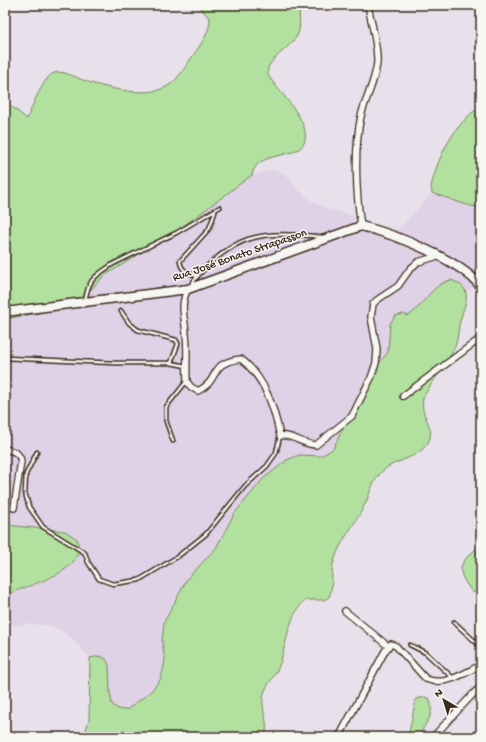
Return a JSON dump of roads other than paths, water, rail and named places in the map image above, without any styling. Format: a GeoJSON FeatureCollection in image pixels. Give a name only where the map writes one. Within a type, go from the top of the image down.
{"type":"FeatureCollection","features":[{"type":"Feature","properties":{"kind":"street"},"geometry":{"type":"LineString","coordinates":[[368,5],[377,60],[374,80],[361,116],[357,161],[357,204],[361,226],[383,231],[438,256],[465,271],[481,287]]}},
{"type":"Feature","properties":{"kind":"street","name":"Rua José Bonato Strapasson"},"geometry":{"type":"LineString","coordinates":[[5,312],[188,289],[361,226]]}},
{"type":"Feature","properties":{"kind":"street"},"geometry":{"type":"LineString","coordinates":[[188,289],[183,298],[182,310],[186,334],[187,382],[191,387],[198,391],[206,387],[222,363],[242,360],[252,368],[262,381],[276,418],[280,436],[291,436],[309,445],[316,445],[352,416],[372,378],[376,363],[376,349],[371,317],[373,304],[398,286],[410,269],[418,262],[438,256]]}},
{"type":"Feature","properties":{"kind":"street"},"geometry":{"type":"LineString","coordinates":[[403,396],[481,338]]}},
{"type":"Feature","properties":{"kind":"street"},"geometry":{"type":"LineString","coordinates":[[5,449],[15,452],[20,456],[21,461],[14,508]]}},
{"type":"Feature","properties":{"kind":"street"},"geometry":{"type":"LineString","coordinates":[[345,611],[388,646]]}},
{"type":"Feature","properties":{"kind":"street"},"geometry":{"type":"LineString","coordinates":[[339,737],[388,646],[391,644],[396,646],[426,679],[442,682],[481,666]]}},
{"type":"Feature","properties":{"kind":"street"},"geometry":{"type":"LineString","coordinates":[[433,737],[476,691],[481,688]]}},
{"type":"Feature","properties":{"kind":"lane"},"geometry":{"type":"LineString","coordinates":[[84,303],[88,283],[101,272],[113,264],[215,212],[220,207]]}},
{"type":"Feature","properties":{"kind":"lane"},"geometry":{"type":"LineString","coordinates":[[197,276],[185,272],[180,266],[180,261],[209,229],[215,212]]}},
{"type":"Feature","properties":{"kind":"lane"},"geometry":{"type":"LineString","coordinates":[[188,289],[197,276],[216,258],[248,239],[298,235],[329,238]]}},
{"type":"Feature","properties":{"kind":"lane"},"geometry":{"type":"LineString","coordinates":[[472,278],[481,276]]}},
{"type":"Feature","properties":{"kind":"lane"},"geometry":{"type":"LineString","coordinates":[[121,311],[129,323],[138,330],[176,340],[178,344],[177,351],[171,363]]}},
{"type":"Feature","properties":{"kind":"lane"},"geometry":{"type":"LineString","coordinates":[[5,358],[114,363],[171,363],[186,366]]}},
{"type":"Feature","properties":{"kind":"lane"},"geometry":{"type":"LineString","coordinates":[[173,441],[166,421],[166,408],[187,382]]}},
{"type":"Feature","properties":{"kind":"lane"},"geometry":{"type":"LineString","coordinates":[[38,452],[26,474],[25,493],[29,508],[43,527],[85,553],[88,562],[98,579],[113,584],[139,580],[177,557],[206,534],[245,486],[267,466],[276,453],[280,436]]}},
{"type":"Feature","properties":{"kind":"lane"},"geometry":{"type":"LineString","coordinates":[[454,622],[481,647]]}},
{"type":"Feature","properties":{"kind":"lane"},"geometry":{"type":"LineString","coordinates":[[410,645],[426,653],[454,678]]}}]}
